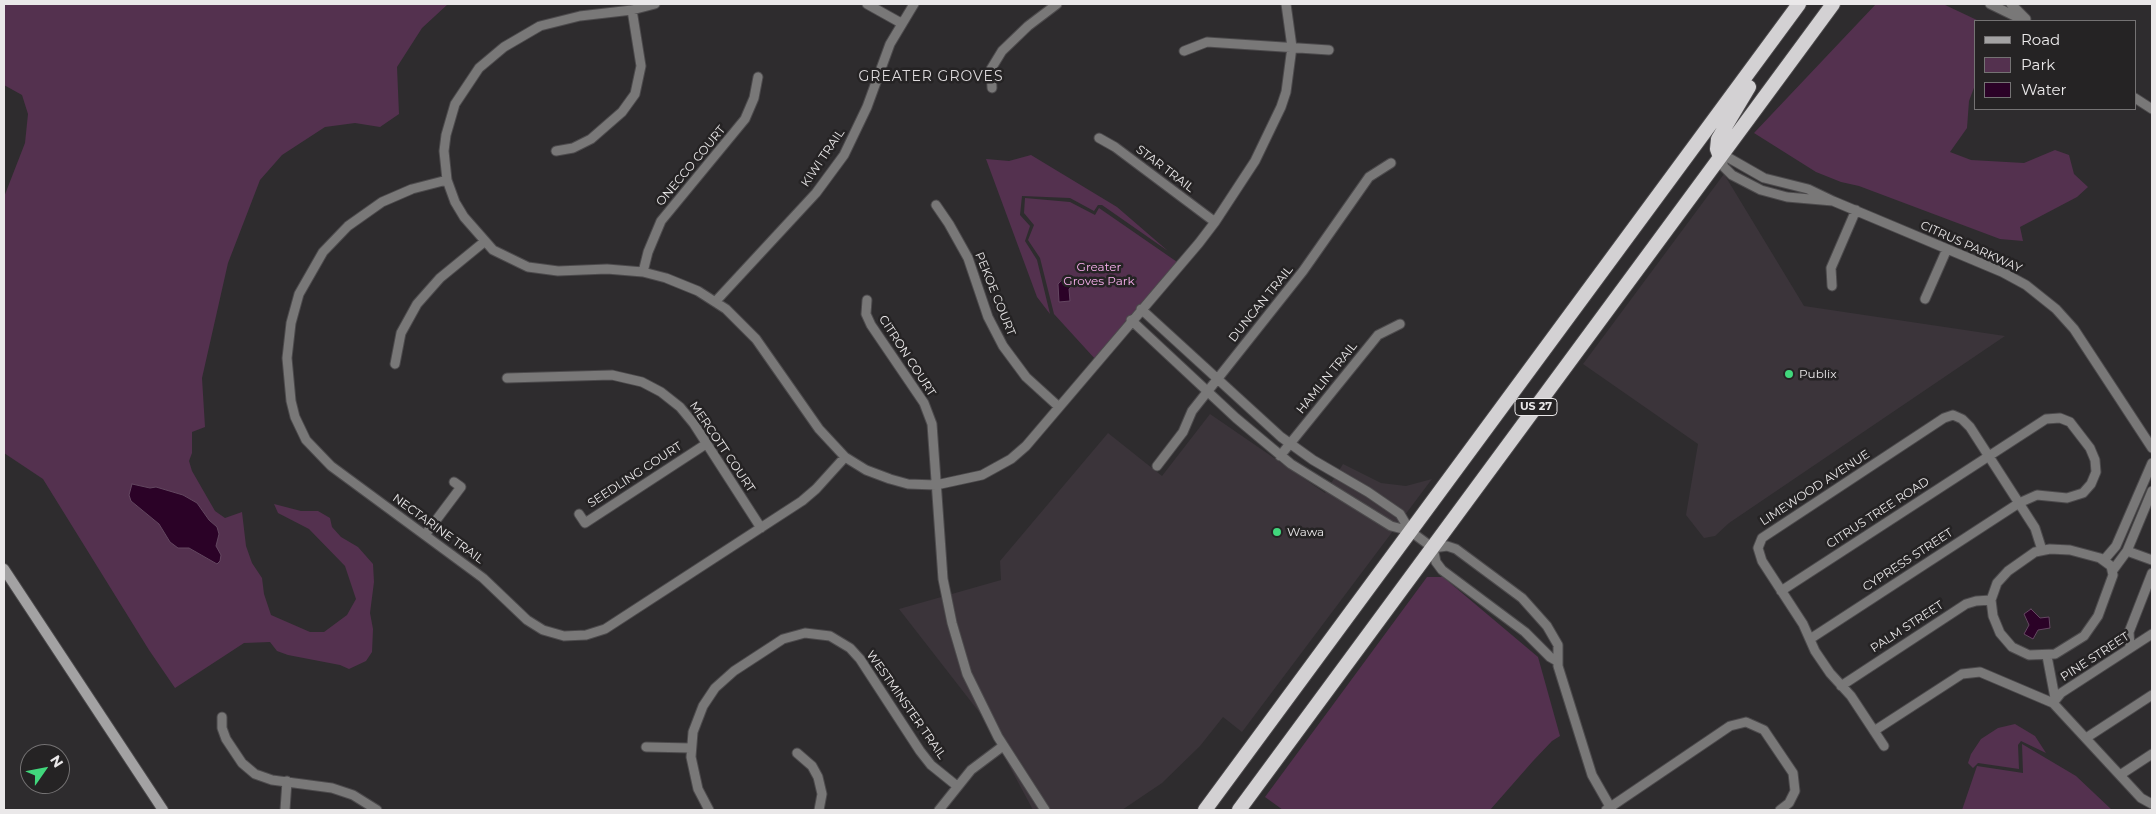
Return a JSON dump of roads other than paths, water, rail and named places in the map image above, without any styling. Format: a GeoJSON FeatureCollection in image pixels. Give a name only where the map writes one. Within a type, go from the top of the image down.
{"type":"FeatureCollection","features":[{"type":"Feature","properties":{"kind":"highway","name":"US 27"},"geometry":{"type":"LineString","coordinates":[[1205,810],[1799,4]]}},
{"type":"Feature","properties":{"kind":"highway"},"geometry":{"type":"LineString","coordinates":[[1720,157],[1717,149],[1718,139],[1740,100],[1810,4]]}},
{"type":"Feature","properties":{"kind":"highway","name":"US 27"},"geometry":{"type":"LineString","coordinates":[[1239,810],[1833,4]]}},
{"type":"Feature","properties":{"kind":"highway"},"geometry":{"type":"LineString","coordinates":[[1216,810],[1239,779],[1242,770],[1241,761]]}},
{"type":"Feature","properties":{"kind":"main road"},"geometry":{"type":"LineString","coordinates":[[4,569],[163,810]]}},
{"type":"Feature","properties":{"kind":"street"},"geometry":{"type":"LineString","coordinates":[[655,4],[632,10],[580,16],[540,26],[520,36],[492,56],[470,79],[452,112],[444,151],[447,180],[455,202],[464,217],[484,242],[503,257],[515,262],[546,271],[616,270],[643,272],[684,284],[715,302],[740,322],[756,339],[819,429],[845,457],[866,470],[890,479],[908,484],[936,485],[982,475],[999,468],[1026,446],[1215,222],[1255,161],[1281,107],[1289,78],[1292,47],[1286,4]]}},
{"type":"Feature","properties":{"kind":"street"},"geometry":{"type":"LineString","coordinates":[[867,4],[901,23]]}},
{"type":"Feature","properties":{"kind":"street","name":"KIWI TRAIL"},"geometry":{"type":"LineString","coordinates":[[715,302],[816,193],[844,155],[867,107],[881,64],[901,23],[914,4]]}},
{"type":"Feature","properties":{"kind":"street"},"geometry":{"type":"LineString","coordinates":[[992,88],[991,69],[1002,51],[1028,26],[1058,4]]}},
{"type":"Feature","properties":{"kind":"street"},"geometry":{"type":"LineString","coordinates":[[1990,4],[2025,20]]}},
{"type":"Feature","properties":{"kind":"street"},"geometry":{"type":"LineString","coordinates":[[2012,4],[2026,20]]}},
{"type":"Feature","properties":{"kind":"street"},"geometry":{"type":"LineString","coordinates":[[556,151],[573,148],[590,140],[622,112],[635,94],[642,66],[632,10]]}},
{"type":"Feature","properties":{"kind":"street"},"geometry":{"type":"LineString","coordinates":[[1184,51],[1207,42],[1329,50]]}},
{"type":"Feature","properties":{"kind":"street","name":"ONECCO COURT"},"geometry":{"type":"LineString","coordinates":[[643,272],[648,252],[661,221],[745,120],[754,98],[758,77]]}},
{"type":"Feature","properties":{"kind":"street"},"geometry":{"type":"LineString","coordinates":[[2136,99],[2152,109]]}},
{"type":"Feature","properties":{"kind":"street","name":"STAR TRAIL"},"geometry":{"type":"LineString","coordinates":[[1100,138],[1215,222]]}},
{"type":"Feature","properties":{"kind":"street"},"geometry":{"type":"LineString","coordinates":[[1720,157],[1729,158],[1755,174],[1816,191],[1833,201]]}},
{"type":"Feature","properties":{"kind":"street","name":"CITRUS PARKWAY"},"geometry":{"type":"LineString","coordinates":[[1720,157],[1724,168],[1732,175],[1761,190],[1787,198],[1833,201],[2014,278],[2056,309],[2074,330],[2152,448]]}},
{"type":"Feature","properties":{"kind":"street","name":"DUNCAN TRAIL"},"geometry":{"type":"LineString","coordinates":[[1157,466],[1183,432],[1192,411],[1307,266],[1369,177],[1391,163]]}},
{"type":"Feature","properties":{"kind":"street","name":"NECTARINE TRAIL"},"geometry":{"type":"LineString","coordinates":[[447,180],[412,189],[382,202],[348,226],[316,263],[299,294],[288,339],[287,372],[291,401],[295,418],[306,440],[331,466],[483,578],[536,627],[554,634],[575,636],[605,629],[809,495],[845,457]]}},
{"type":"Feature","properties":{"kind":"street"},"geometry":{"type":"LineString","coordinates":[[1787,198],[1789,185]]}},
{"type":"Feature","properties":{"kind":"street","name":"PEKOE COURT"},"geometry":{"type":"LineString","coordinates":[[936,205],[950,224],[968,258],[988,317],[1003,346],[1026,377],[1059,407]]}},
{"type":"Feature","properties":{"kind":"street"},"geometry":{"type":"LineString","coordinates":[[1832,286],[1831,268],[1856,210]]}},
{"type":"Feature","properties":{"kind":"street"},"geometry":{"type":"LineString","coordinates":[[395,364],[401,333],[417,304],[440,278],[484,242]]}},
{"type":"Feature","properties":{"kind":"street"},"geometry":{"type":"LineString","coordinates":[[1925,299],[1947,249]]}},
{"type":"Feature","properties":{"kind":"street","name":"CITRON COURT"},"geometry":{"type":"LineString","coordinates":[[866,300],[866,314],[870,325],[924,404],[930,416],[934,432],[943,579],[954,630],[967,674],[1003,746],[1045,810]]}},
{"type":"Feature","properties":{"kind":"street"},"geometry":{"type":"LineString","coordinates":[[1141,309],[1290,444],[1400,514],[1410,531]]}},
{"type":"Feature","properties":{"kind":"street"},"geometry":{"type":"LineString","coordinates":[[1132,320],[1207,391],[1280,456],[1318,482],[1391,526],[1410,531],[1433,548],[1436,562],[1442,570],[1526,632],[1550,657],[1557,661]]}},
{"type":"Feature","properties":{"kind":"street","name":"HAMLIN TRAIL"},"geometry":{"type":"LineString","coordinates":[[1280,456],[1378,335],[1400,324]]}},
{"type":"Feature","properties":{"kind":"street","name":"MERCOTT COURT"},"geometry":{"type":"LineString","coordinates":[[507,378],[604,375],[642,382],[661,392],[680,407],[761,528]]}},
{"type":"Feature","properties":{"kind":"street","name":"LIMEWOOD AVENUE"},"geometry":{"type":"LineString","coordinates":[[1884,746],[1851,696],[1830,673],[1782,591],[1759,557],[1758,544],[1762,538],[1944,418],[1953,415],[1966,422],[1989,456],[2035,528],[2042,550]]}},
{"type":"Feature","properties":{"kind":"street","name":"CITRUS TREE ROAD"},"geometry":{"type":"LineString","coordinates":[[1782,591],[2042,422],[2055,418],[2065,419],[2074,426],[2090,448],[2095,460],[2096,472],[2092,484],[2083,493],[2072,498],[2037,495],[2019,503]]}},
{"type":"Feature","properties":{"kind":"street","name":"SEEDLING COURT"},"geometry":{"type":"LineString","coordinates":[[579,514],[585,523],[706,444]]}},
{"type":"Feature","properties":{"kind":"street"},"geometry":{"type":"LineString","coordinates":[[2104,560],[2116,546],[2152,463]]}},
{"type":"Feature","properties":{"kind":"street"},"geometry":{"type":"LineString","coordinates":[[426,535],[461,487],[454,482]]}},
{"type":"Feature","properties":{"kind":"street"},"geometry":{"type":"LineString","coordinates":[[2113,570],[2104,560],[2070,550],[2042,550],[2028,556],[2008,571],[1997,583],[1991,600],[1993,616],[2005,640],[2020,652],[2029,655],[2047,656],[2070,646],[2090,630],[2102,607],[2112,581],[2113,570],[2127,551],[2152,491]]}},
{"type":"Feature","properties":{"kind":"street","name":"CYPRESS STREET"},"geometry":{"type":"LineString","coordinates":[[1810,639],[2019,503]]}},
{"type":"Feature","properties":{"kind":"street"},"geometry":{"type":"LineString","coordinates":[[2132,506],[2144,509]]}},
{"type":"Feature","properties":{"kind":"street"},"geometry":{"type":"LineString","coordinates":[[1433,548],[1447,546],[1456,549],[1529,604],[1541,618],[1558,645],[1557,661],[1592,775],[1609,809],[1730,726],[1746,722],[1764,730],[1793,773],[1795,791],[1789,803],[1780,810]]}},
{"type":"Feature","properties":{"kind":"street"},"geometry":{"type":"LineString","coordinates":[[2127,551],[2152,560]]}},
{"type":"Feature","properties":{"kind":"street"},"geometry":{"type":"LineString","coordinates":[[2130,648],[2129,632],[2152,573]]}},
{"type":"Feature","properties":{"kind":"street","name":"PALM STREET"},"geometry":{"type":"LineString","coordinates":[[1841,686],[1966,604],[1976,600],[1991,600]]}},
{"type":"Feature","properties":{"kind":"street","name":"WESTMINSTER TRAIL"},"geometry":{"type":"LineString","coordinates":[[710,810],[695,781],[691,748],[693,732],[700,712],[711,693],[724,678],[783,639],[805,633],[824,634],[838,640],[860,660],[920,751],[931,765],[957,786]]}},
{"type":"Feature","properties":{"kind":"street","name":"PINE STREET"},"geometry":{"type":"LineString","coordinates":[[2054,700],[2152,634]]}},
{"type":"Feature","properties":{"kind":"street"},"geometry":{"type":"LineString","coordinates":[[2047,656],[2054,700]]}},
{"type":"Feature","properties":{"kind":"street"},"geometry":{"type":"LineString","coordinates":[[1874,731],[1958,677],[1971,671],[1980,672],[2054,700],[2141,798],[2152,804]]}},
{"type":"Feature","properties":{"kind":"street"},"geometry":{"type":"LineString","coordinates":[[2086,738],[2152,694]]}},
{"type":"Feature","properties":{"kind":"street"},"geometry":{"type":"LineString","coordinates":[[222,717],[223,734],[246,767],[266,779],[318,784],[339,790],[377,810]]}},
{"type":"Feature","properties":{"kind":"street"},"geometry":{"type":"LineString","coordinates":[[939,810],[971,770],[1003,746]]}},
{"type":"Feature","properties":{"kind":"street"},"geometry":{"type":"LineString","coordinates":[[646,747],[691,748]]}},
{"type":"Feature","properties":{"kind":"street"},"geometry":{"type":"LineString","coordinates":[[797,753],[812,766],[818,777],[822,794],[819,810]]}},
{"type":"Feature","properties":{"kind":"street"},"geometry":{"type":"LineString","coordinates":[[2120,775],[2152,754]]}},
{"type":"Feature","properties":{"kind":"street"},"geometry":{"type":"LineString","coordinates":[[284,810],[287,781]]}},
{"type":"Feature","properties":{"kind":"water"},"geometry":{"type":"Polygon","coordinates":[[[1067,275],[1076,282],[1069,289],[1070,301],[1059,302],[1058,284],[1067,275]]]}},
{"type":"Feature","properties":{"kind":"water"},"geometry":{"type":"Polygon","coordinates":[[[132,484],[150,488],[156,487],[183,495],[197,503],[209,520],[217,527],[219,534],[216,546],[221,555],[220,561],[217,564],[189,548],[178,548],[170,542],[159,524],[131,501],[129,495],[132,484]]]}},
{"type":"Feature","properties":{"kind":"water"},"geometry":{"type":"Polygon","coordinates":[[[2031,609],[2040,618],[2049,617],[2050,628],[2038,630],[2033,639],[2024,634],[2029,625],[2024,614],[2031,609]]]}},
{"type":"Feature","properties":{"kind":"place","name":"Publix"},"geometry":{"type":"Point","coordinates":[1789,374]}},
{"type":"Feature","properties":{"kind":"place","name":"Wawa"},"geometry":{"type":"Point","coordinates":[1277,532]}},
{"type":"Feature","properties":{"kind":"district","name":"GREATER GROVES"},"geometry":{"type":"Point","coordinates":[931,77]}},
{"type":"Feature","properties":{"kind":"park label","name":"Greater Groves Park"},"geometry":{"type":"Point","coordinates":[1099,274]}}]}
